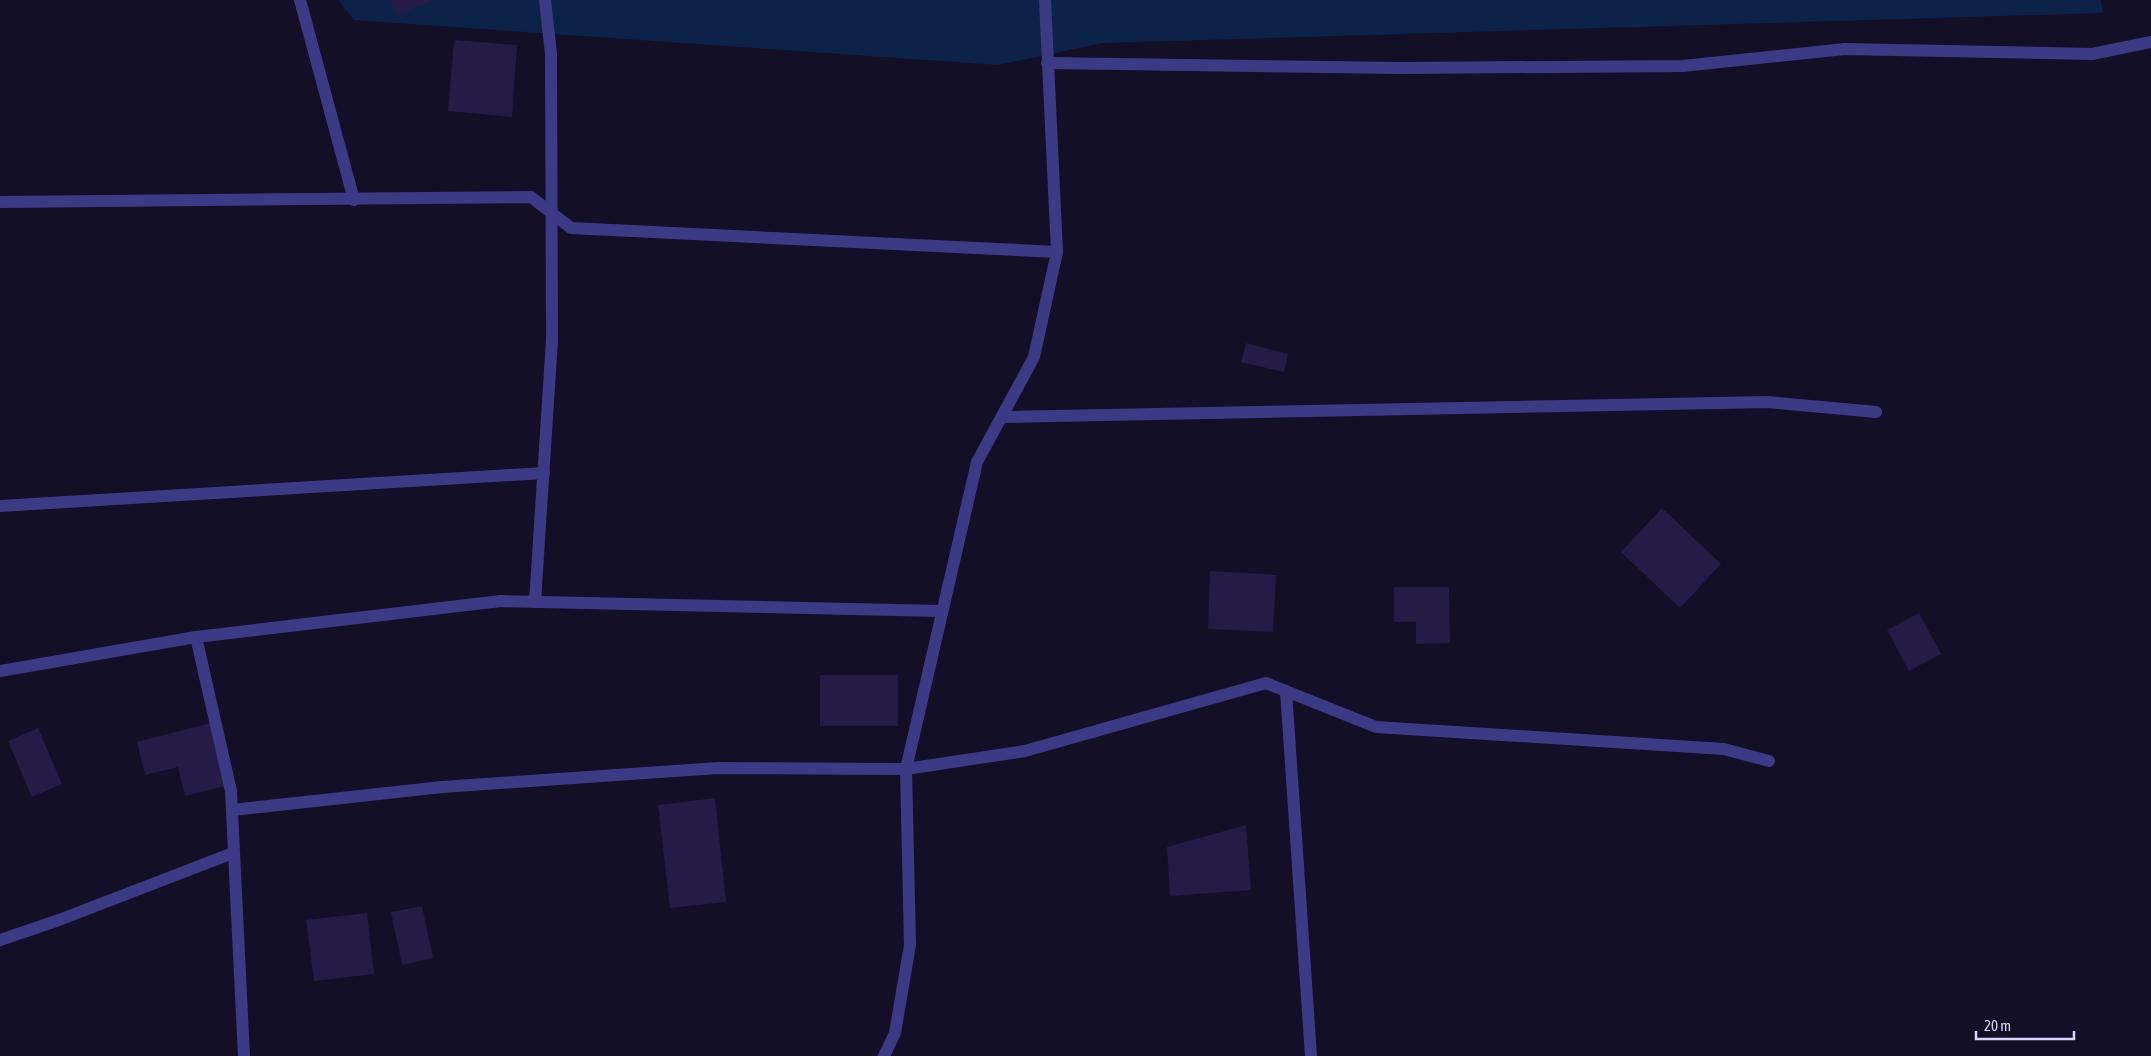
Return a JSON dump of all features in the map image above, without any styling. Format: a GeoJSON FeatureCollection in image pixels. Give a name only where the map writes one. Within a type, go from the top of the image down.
{"type":"FeatureCollection","features":[{"type":"Feature","properties":{"kind":"street"},"geometry":{"type":"LineString","coordinates":[[300,0],[354,200]]}},
{"type":"Feature","properties":{"kind":"street"},"geometry":{"type":"LineString","coordinates":[[535,602],[552,340],[550,54],[544,0]]}},
{"type":"Feature","properties":{"kind":"street"},"geometry":{"type":"LineString","coordinates":[[884,1056],[895,1033],[910,945],[906,769],[941,611],[977,462],[1034,357],[1057,252],[1045,0]]}},
{"type":"Feature","properties":{"kind":"street"},"geometry":{"type":"LineString","coordinates":[[1047,63],[1401,68],[1683,66],[1846,49],[2092,54],[2151,42]]}},
{"type":"Feature","properties":{"kind":"street"},"geometry":{"type":"LineString","coordinates":[[0,202],[531,197],[571,228],[1057,252]]}},
{"type":"Feature","properties":{"kind":"street"},"geometry":{"type":"LineString","coordinates":[[1002,417],[1768,402],[1876,412]]}},
{"type":"Feature","properties":{"kind":"street"},"geometry":{"type":"LineString","coordinates":[[0,506],[544,473]]}},
{"type":"Feature","properties":{"kind":"street"},"geometry":{"type":"LineString","coordinates":[[0,671],[196,637],[501,601],[941,611]]}},
{"type":"Feature","properties":{"kind":"street"},"geometry":{"type":"LineString","coordinates":[[196,637],[231,791],[232,853],[244,1056]]}},
{"type":"Feature","properties":{"kind":"street"},"geometry":{"type":"LineString","coordinates":[[232,810],[442,787],[718,768],[906,769],[1025,751],[1266,684],[1376,727],[1724,749],[1769,760]]}},
{"type":"Feature","properties":{"kind":"street"},"geometry":{"type":"LineString","coordinates":[[1286,692],[1311,1056]]}},
{"type":"Feature","properties":{"kind":"street"},"geometry":{"type":"LineString","coordinates":[[0,940],[59,920],[232,853]]}},
{"type":"Feature","properties":{"kind":"water"},"geometry":{"type":"Polygon","coordinates":[[[338,0],[2101,0],[2103,13],[1103,43],[998,65],[354,20],[338,0]]]}},
{"type":"Feature","properties":{"kind":"building"},"geometry":{"type":"Polygon","coordinates":[[[390,0],[433,0],[397,16],[390,0]]]}},
{"type":"Feature","properties":{"kind":"building"},"geometry":{"type":"Polygon","coordinates":[[[454,40],[517,45],[512,117],[448,111],[454,40]]]}},
{"type":"Feature","properties":{"kind":"building"},"geometry":{"type":"Polygon","coordinates":[[[1246,343],[1288,354],[1284,372],[1241,362],[1246,343]]]}},
{"type":"Feature","properties":{"kind":"building"},"geometry":{"type":"Polygon","coordinates":[[[1662,508],[1721,564],[1680,608],[1621,552],[1662,508]]]}},
{"type":"Feature","properties":{"kind":"building"},"geometry":{"type":"Polygon","coordinates":[[[1210,571],[1276,575],[1273,632],[1208,629],[1210,571]]]}},
{"type":"Feature","properties":{"kind":"building"},"geometry":{"type":"Polygon","coordinates":[[[1394,587],[1449,587],[1450,643],[1416,644],[1416,622],[1394,622],[1394,587]]]}},
{"type":"Feature","properties":{"kind":"building"},"geometry":{"type":"Polygon","coordinates":[[[1919,613],[1941,654],[1909,671],[1887,630],[1919,613]]]}},
{"type":"Feature","properties":{"kind":"building"},"geometry":{"type":"Polygon","coordinates":[[[820,675],[898,675],[898,726],[820,726],[820,675]]]}},
{"type":"Feature","properties":{"kind":"building"},"geometry":{"type":"Polygon","coordinates":[[[210,723],[226,786],[185,796],[178,767],[145,775],[137,742],[210,723]]]}},
{"type":"Feature","properties":{"kind":"building"},"geometry":{"type":"Polygon","coordinates":[[[38,728],[62,784],[32,797],[8,741],[38,728]]]}},
{"type":"Feature","properties":{"kind":"building"},"geometry":{"type":"Polygon","coordinates":[[[715,798],[726,902],[670,908],[658,805],[715,798]]]}},
{"type":"Feature","properties":{"kind":"building"},"geometry":{"type":"Polygon","coordinates":[[[1246,825],[1251,890],[1170,896],[1167,847],[1246,825]]]}},
{"type":"Feature","properties":{"kind":"building"},"geometry":{"type":"Polygon","coordinates":[[[422,906],[433,958],[402,965],[391,912],[422,906]]]}},
{"type":"Feature","properties":{"kind":"building"},"geometry":{"type":"Polygon","coordinates":[[[367,913],[374,974],[314,981],[306,920],[367,913]]]}}]}
